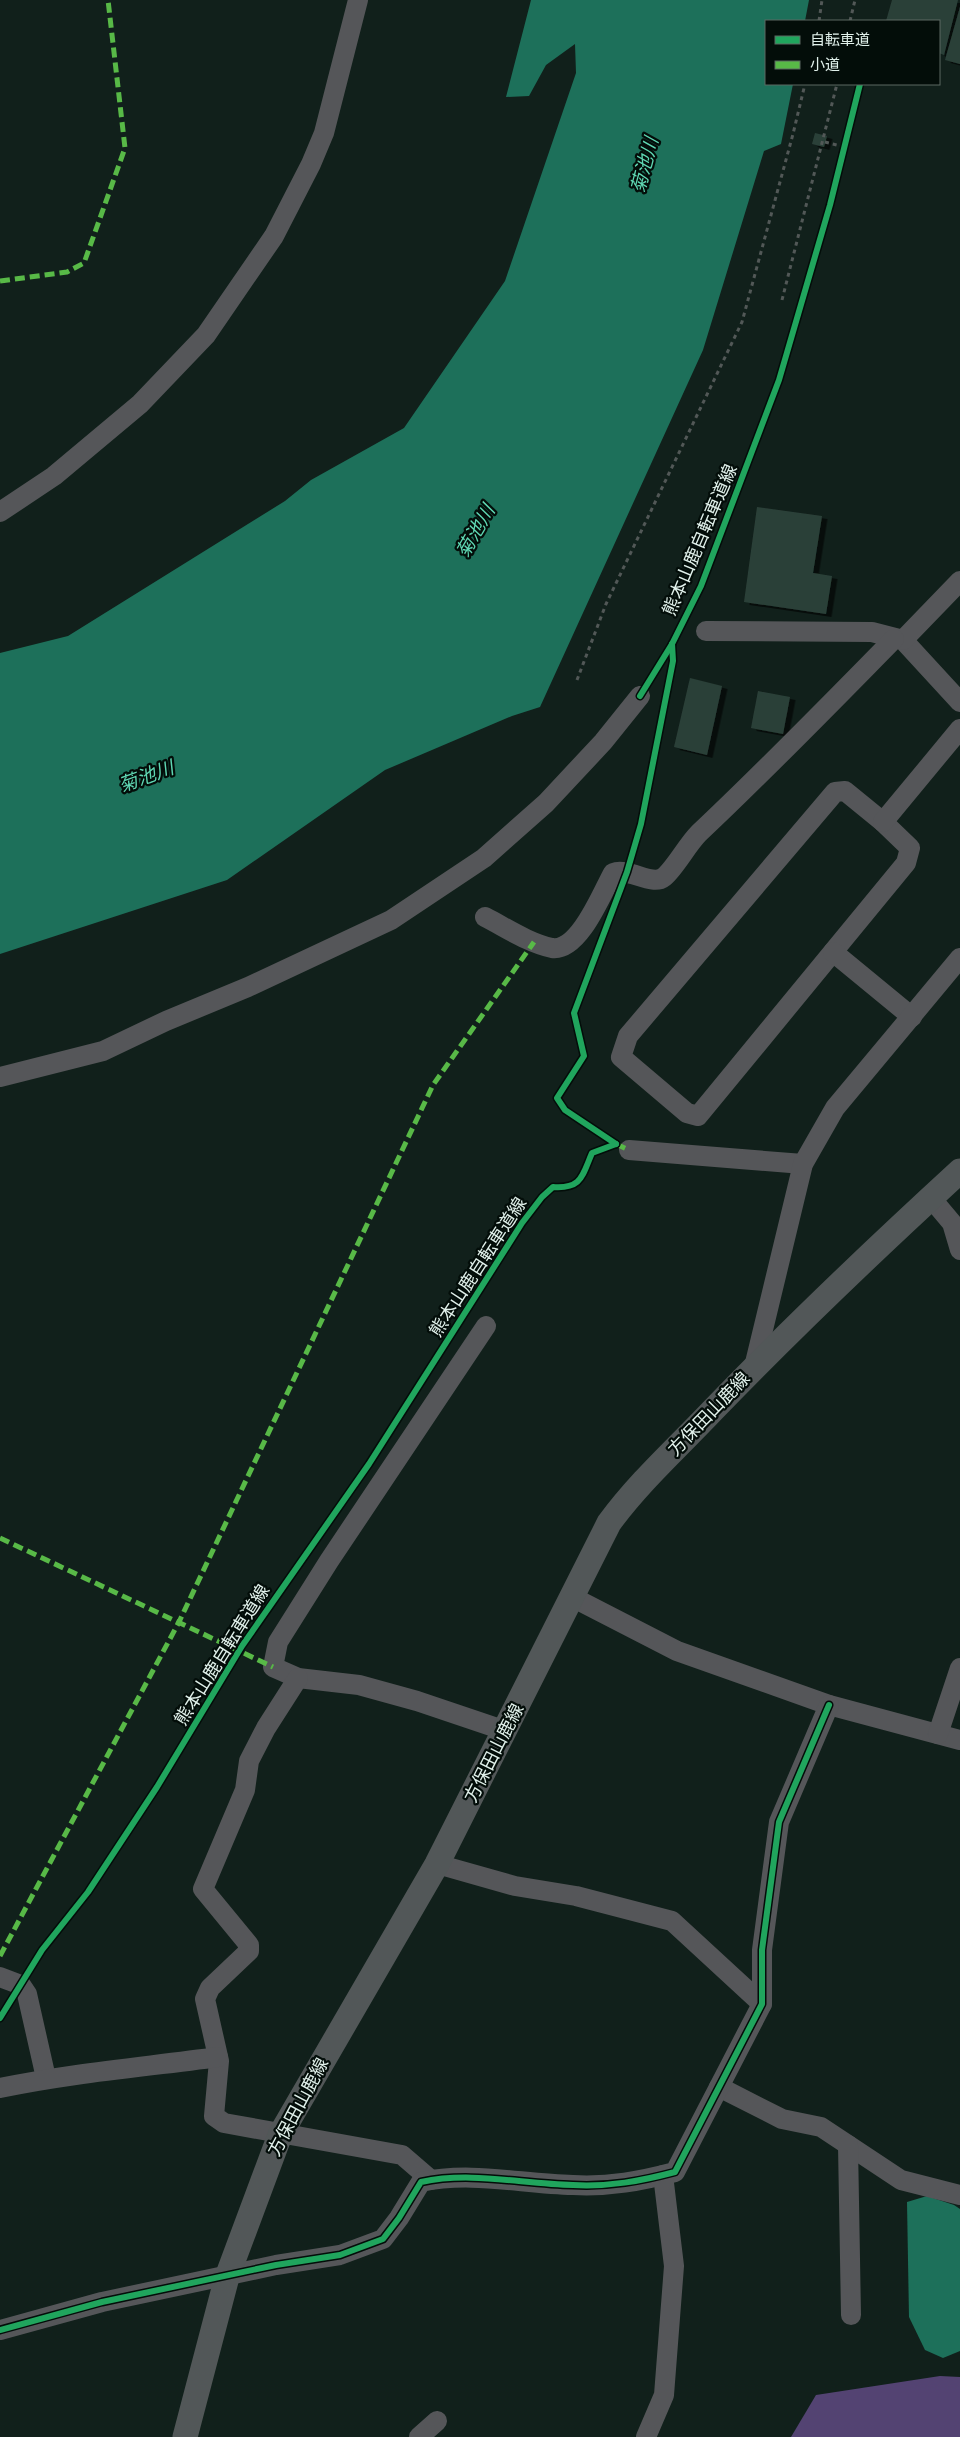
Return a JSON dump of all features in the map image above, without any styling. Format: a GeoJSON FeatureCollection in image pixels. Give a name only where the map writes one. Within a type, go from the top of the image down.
{"type":"FeatureCollection","features":[{"type":"Feature","properties":{"kind":"main road","name":"方保田山鹿線"},"geometry":{"type":"LineString","coordinates":[[185,2437],[226,2277],[280,2134],[437,1864],[610,1523],[628,1496],[754,1367],[859,1264],[960,1171]]}},
{"type":"Feature","properties":{"kind":"street"},"geometry":{"type":"LineString","coordinates":[[0,512],[54,476],[140,404],[206,335],[274,236],[311,164],[324,133],[358,0]]}},
{"type":"Feature","properties":{"kind":"street"},"geometry":{"type":"LineString","coordinates":[[484,917],[534,942],[554,948],[568,944],[579,935],[613,873],[621,870],[655,881],[663,878],[690,842],[898,639],[959,585],[960,581]]}},
{"type":"Feature","properties":{"kind":"street"},"geometry":{"type":"LineString","coordinates":[[706,631],[872,632],[898,639],[960,702]]}},
{"type":"Feature","properties":{"kind":"street"},"geometry":{"type":"LineString","coordinates":[[0,1077],[102,1051],[248,987],[391,920],[484,858],[546,803],[603,742],[640,696]]}},
{"type":"Feature","properties":{"kind":"street"},"geometry":{"type":"LineString","coordinates":[[883,822],[960,728]]}},
{"type":"Feature","properties":{"kind":"street"},"geometry":{"type":"LineString","coordinates":[[845,791],[883,822],[910,848],[906,863],[698,1116],[687,1113],[621,1057],[628,1036],[836,792],[845,791]]}},
{"type":"Feature","properties":{"kind":"street"},"geometry":{"type":"LineString","coordinates":[[833,952],[912,1017]]}},
{"type":"Feature","properties":{"kind":"street"},"geometry":{"type":"LineString","coordinates":[[754,1367],[803,1164],[835,1108],[960,958]]}},
{"type":"Feature","properties":{"kind":"street"},"geometry":{"type":"LineString","coordinates":[[629,1150],[803,1164]]}},
{"type":"Feature","properties":{"kind":"street"},"geometry":{"type":"LineString","coordinates":[[931,1198],[952,1223],[960,1250]]}},
{"type":"Feature","properties":{"kind":"street"},"geometry":{"type":"LineString","coordinates":[[486,1326],[329,1561],[278,1642],[273,1666],[298,1678],[359,1684],[506,1731]]}},
{"type":"Feature","properties":{"kind":"street"},"geometry":{"type":"LineString","coordinates":[[572,1597],[677,1652],[829,1705],[960,1740]]}},
{"type":"Feature","properties":{"kind":"street"},"geometry":{"type":"LineString","coordinates":[[938,1734],[960,1668]]}},
{"type":"Feature","properties":{"kind":"street"},"geometry":{"type":"LineString","coordinates":[[298,1678],[266,1728],[249,1761],[245,1790],[203,1889],[249,1945],[249,1951],[210,1988],[205,1999],[218,2057],[214,2116],[224,2123],[402,2155],[431,2180]]}},
{"type":"Feature","properties":{"kind":"street"},"geometry":{"type":"LineString","coordinates":[[0,2330],[102,2302],[226,2277],[276,2264],[340,2255],[383,2238],[421,2182],[445,2176],[499,2178],[573,2186],[634,2183],[675,2172],[762,2004],[762,1950],[779,1822],[829,1705]]}},
{"type":"Feature","properties":{"kind":"street"},"geometry":{"type":"LineString","coordinates":[[437,1864],[515,1886],[576,1896],[672,1921],[762,2004]]}},
{"type":"Feature","properties":{"kind":"street"},"geometry":{"type":"LineString","coordinates":[[0,1977],[21,1985],[27,1994],[46,2078]]}},
{"type":"Feature","properties":{"kind":"street"},"geometry":{"type":"LineString","coordinates":[[0,2088],[46,2078],[110,2072],[218,2057]]}},
{"type":"Feature","properties":{"kind":"street"},"geometry":{"type":"LineString","coordinates":[[720,2086],[782,2119],[821,2128],[901,2180],[960,2195]]}},
{"type":"Feature","properties":{"kind":"street"},"geometry":{"type":"LineString","coordinates":[[848,2146],[851,2315]]}},
{"type":"Feature","properties":{"kind":"street"},"geometry":{"type":"LineString","coordinates":[[646,2437],[664,2395],[674,2266],[663,2175]]}},
{"type":"Feature","properties":{"kind":"street"},"geometry":{"type":"LineString","coordinates":[[419,2437],[438,2421]]}},
{"type":"Feature","properties":{"kind":"path"},"geometry":{"type":"LineString","coordinates":[[818,20],[822,0]]}},
{"type":"Feature","properties":{"kind":"path"},"geometry":{"type":"LineString","coordinates":[[852,20],[855,0]]}},
{"type":"Feature","properties":{"kind":"path"},"geometry":{"type":"LineString","coordinates":[[577,680],[606,604],[742,322],[794,134],[805,85]]}},
{"type":"Feature","properties":{"kind":"path"},"geometry":{"type":"LineString","coordinates":[[782,300],[837,85]]}},
{"type":"Feature","properties":{"kind":"path"},"geometry":{"type":"LineString","coordinates":[[842,156],[846,138]]}},
{"type":"Feature","properties":{"kind":"path"},"geometry":{"type":"LineString","coordinates":[[825,142],[844,147]]}},
{"type":"Feature","properties":{"kind":"shaded area"},"geometry":{"type":"Polygon","coordinates":[[[940,2376],[960,2377],[960,2437],[791,2437],[816,2395],[940,2376]]]}},
{"type":"Feature","properties":{"kind":"water","name":"菊池川"},"geometry":{"type":"Polygon","coordinates":[[[531,0],[809,0],[805,20],[765,20],[765,85],[793,85],[781,144],[764,151],[703,350],[540,707],[512,716],[385,770],[227,880],[0,954],[0,653],[68,636],[285,501],[311,480],[404,428],[505,281],[576,73],[575,44],[546,65],[529,96],[506,97],[531,0]]]}},
{"type":"Feature","properties":{"kind":"water"},"geometry":{"type":"Polygon","coordinates":[[[927,2196],[954,2205],[960,2209],[960,2351],[943,2358],[925,2350],[909,2317],[907,2202],[927,2196]]]}},
{"type":"Feature","properties":{"kind":"building"},"geometry":{"type":"Polygon","coordinates":[[[892,0],[958,0],[944,55],[940,53],[940,20],[886,20],[892,0]]]}},
{"type":"Feature","properties":{"kind":"building"},"geometry":{"type":"Polygon","coordinates":[[[960,7],[960,64],[945,60],[960,7]]]}},
{"type":"Feature","properties":{"kind":"building"},"geometry":{"type":"Polygon","coordinates":[[[815,133],[827,136],[824,147],[812,144],[815,133]]]}},
{"type":"Feature","properties":{"kind":"building"},"geometry":{"type":"Polygon","coordinates":[[[757,507],[822,516],[813,573],[832,576],[826,614],[744,602],[757,507]]]}},
{"type":"Feature","properties":{"kind":"building"},"geometry":{"type":"Polygon","coordinates":[[[690,678],[722,686],[707,755],[674,747],[690,678]]]}},
{"type":"Feature","properties":{"kind":"building"},"geometry":{"type":"Polygon","coordinates":[[[758,691],[790,697],[783,734],[751,728],[758,691]]]}},
{"type":"Feature","properties":{"kind":"marked path"},"geometry":{"type":"LineString","coordinates":[[0,281],[67,272],[84,263],[125,148],[108,0]]}},
{"type":"Feature","properties":{"kind":"marked path"},"geometry":{"type":"LineString","coordinates":[[0,1956],[179,1622],[433,1085],[534,942]]}},
{"type":"Feature","properties":{"kind":"marked path"},"geometry":{"type":"LineString","coordinates":[[616,1144],[629,1150]]}},
{"type":"Feature","properties":{"kind":"marked path"},"geometry":{"type":"LineString","coordinates":[[0,1538],[273,1667]]}},
{"type":"Feature","properties":{"kind":"cycle path","name":"熊本山鹿自転車道線"},"geometry":{"type":"LineString","coordinates":[[640,696],[672,644],[701,586],[779,380],[830,205],[860,85]]}},
{"type":"Feature","properties":{"kind":"cycle path"},"geometry":{"type":"LineString","coordinates":[[616,1144],[565,1110],[557,1098],[584,1056],[574,1013],[627,872],[641,824],[673,661],[672,644]]}},
{"type":"Feature","properties":{"kind":"cycle path","name":"熊本山鹿自転車道線"},"geometry":{"type":"LineString","coordinates":[[0,2018],[42,1950],[88,1892],[157,1787],[242,1646],[369,1464],[522,1223],[542,1197],[553,1187],[570,1186],[580,1179],[592,1153],[616,1144]]}},
{"type":"Feature","properties":{"kind":"cycle path"},"geometry":{"type":"LineString","coordinates":[[0,2330],[102,2302],[276,2265],[340,2255],[383,2239],[399,2218],[421,2182],[440,2179],[478,2178],[554,2184],[599,2185],[637,2181],[675,2172],[762,2004],[762,1950],[779,1822],[829,1705]]}}]}
